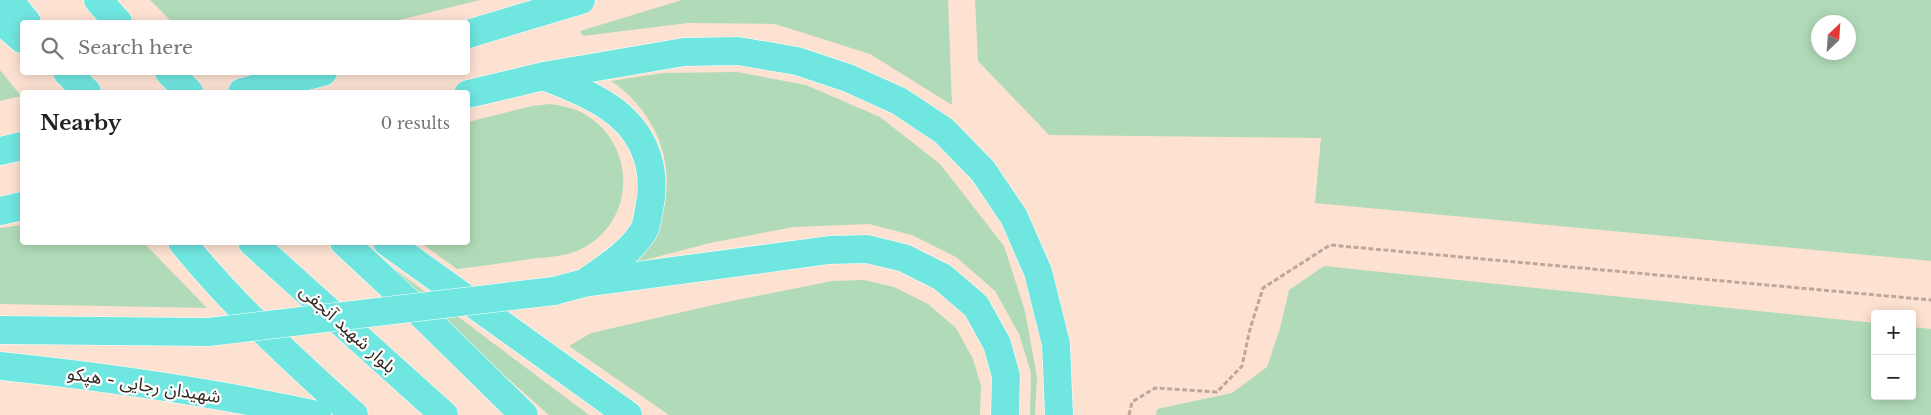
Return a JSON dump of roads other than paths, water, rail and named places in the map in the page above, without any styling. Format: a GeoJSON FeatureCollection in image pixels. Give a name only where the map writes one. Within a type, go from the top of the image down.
{"type":"FeatureCollection","features":[{"type":"Feature","properties":{"kind":"main road"},"geometry":{"type":"LineString","coordinates":[[9,0],[25,20]]}},
{"type":"Feature","properties":{"kind":"main road"},"geometry":{"type":"LineString","coordinates":[[98,0],[116,20]]}},
{"type":"Feature","properties":{"kind":"main road"},"geometry":{"type":"LineString","coordinates":[[470,33],[580,0]]}},
{"type":"Feature","properties":{"kind":"main road"},"geometry":{"type":"LineString","coordinates":[[0,20],[20,36]]}},
{"type":"Feature","properties":{"kind":"main road"},"geometry":{"type":"LineString","coordinates":[[470,94],[544,76],[684,52],[738,51],[797,61],[848,78],[899,100],[944,130],[983,171],[1014,217],[1038,272],[1056,344],[1059,415]]}},
{"type":"Feature","properties":{"kind":"main road"},"geometry":{"type":"LineString","coordinates":[[172,75],[187,90]]}},
{"type":"Feature","properties":{"kind":"main road"},"geometry":{"type":"LineString","coordinates":[[250,90],[311,75]]}},
{"type":"Feature","properties":{"kind":"main road"},"geometry":{"type":"LineString","coordinates":[[544,76],[592,96],[619,115],[641,139],[652,173],[650,203],[644,230],[624,256],[584,283]]}},
{"type":"Feature","properties":{"kind":"main road"},"geometry":{"type":"LineString","coordinates":[[0,151],[20,146]]}},
{"type":"Feature","properties":{"kind":"main road"},"geometry":{"type":"LineString","coordinates":[[0,210],[20,206]]}},
{"type":"Feature","properties":{"kind":"main road"},"geometry":{"type":"LineString","coordinates":[[184,245],[212,280],[309,375],[354,415]]}},
{"type":"Feature","properties":{"kind":"main road","name":"بلوار شهید آنجفی"},"geometry":{"type":"LineString","coordinates":[[255,245],[444,415]]}},
{"type":"Feature","properties":{"kind":"main road"},"geometry":{"type":"LineString","coordinates":[[347,245],[416,309],[524,415]]}},
{"type":"Feature","properties":{"kind":"main road"},"geometry":{"type":"LineString","coordinates":[[390,245],[628,415]]}},
{"type":"Feature","properties":{"kind":"main road"},"geometry":{"type":"LineString","coordinates":[[0,330],[209,332],[554,291],[584,283],[829,250],[867,248],[904,258],[942,277],[976,306],[996,344],[1006,376],[1005,415]]}},
{"type":"Feature","properties":{"kind":"main road","name":"شهیدان رجایی - هپکو"},"geometry":{"type":"LineString","coordinates":[[0,366],[105,377],[287,408],[317,415]]}}]}
